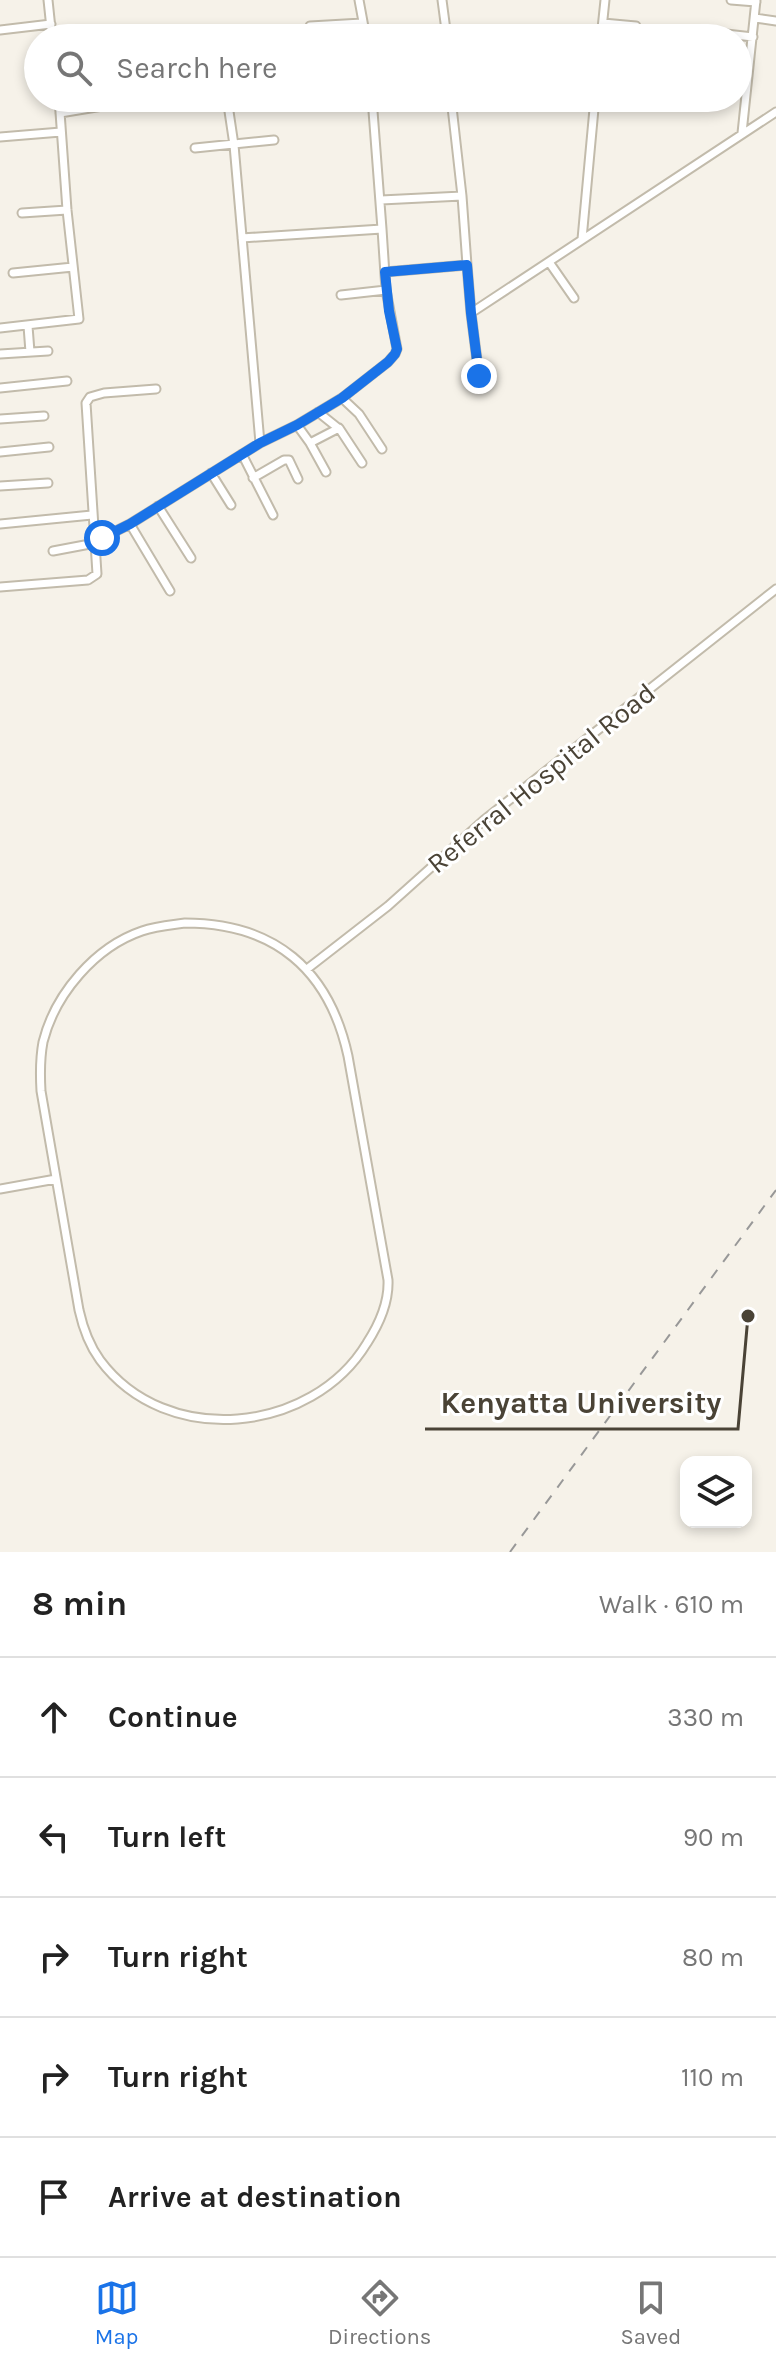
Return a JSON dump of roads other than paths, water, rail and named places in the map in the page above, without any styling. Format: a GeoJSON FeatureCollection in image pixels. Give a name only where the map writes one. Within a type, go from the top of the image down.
{"type":"FeatureCollection","features":[{"type":"Feature","properties":{"kind":"street"},"geometry":{"type":"LineString","coordinates":[[48,0],[51,24]]}},
{"type":"Feature","properties":{"kind":"street"},"geometry":{"type":"LineString","coordinates":[[345,24],[362,23],[359,0]]}},
{"type":"Feature","properties":{"kind":"street"},"geometry":{"type":"LineString","coordinates":[[442,0],[445,24]]}},
{"type":"Feature","properties":{"kind":"street"},"geometry":{"type":"LineString","coordinates":[[605,0],[603,23],[614,24]]}},
{"type":"Feature","properties":{"kind":"street"},"geometry":{"type":"LineString","coordinates":[[731,0],[756,1],[752,43]]}},
{"type":"Feature","properties":{"kind":"street"},"geometry":{"type":"LineString","coordinates":[[755,18],[776,21]]}},
{"type":"Feature","properties":{"kind":"street"},"geometry":{"type":"LineString","coordinates":[[0,30],[24,27]]}},
{"type":"Feature","properties":{"kind":"street"},"geometry":{"type":"LineString","coordinates":[[0,328],[79,319],[61,132],[60,113],[66,112]]}},
{"type":"Feature","properties":{"kind":"street"},"geometry":{"type":"LineString","coordinates":[[229,112],[260,443]]}},
{"type":"Feature","properties":{"kind":"street"},"geometry":{"type":"LineString","coordinates":[[53,551],[95,542],[130,524],[260,443],[342,398],[395,354],[397,349],[386,290],[373,112]]}},
{"type":"Feature","properties":{"kind":"street"},"geometry":{"type":"LineString","coordinates":[[453,112],[479,376]]}},
{"type":"Feature","properties":{"kind":"street"},"geometry":{"type":"LineString","coordinates":[[582,239],[594,112]]}},
{"type":"Feature","properties":{"kind":"street"},"geometry":{"type":"LineString","coordinates":[[742,133],[744,112]]}},
{"type":"Feature","properties":{"kind":"street"},"geometry":{"type":"LineString","coordinates":[[471,313],[776,112]]}},
{"type":"Feature","properties":{"kind":"street"},"geometry":{"type":"LineString","coordinates":[[0,137],[61,132]]}},
{"type":"Feature","properties":{"kind":"street"},"geometry":{"type":"LineString","coordinates":[[195,148],[274,140]]}},
{"type":"Feature","properties":{"kind":"street"},"geometry":{"type":"LineString","coordinates":[[381,200],[462,196]]}},
{"type":"Feature","properties":{"kind":"street"},"geometry":{"type":"LineString","coordinates":[[22,213],[67,210]]}},
{"type":"Feature","properties":{"kind":"street"},"geometry":{"type":"LineString","coordinates":[[242,238],[382,229]]}},
{"type":"Feature","properties":{"kind":"street"},"geometry":{"type":"LineString","coordinates":[[549,262],[574,298]]}},
{"type":"Feature","properties":{"kind":"street"},"geometry":{"type":"LineString","coordinates":[[385,272],[467,265]]}},
{"type":"Feature","properties":{"kind":"street"},"geometry":{"type":"LineString","coordinates":[[13,273],[73,267]]}},
{"type":"Feature","properties":{"kind":"street"},"geometry":{"type":"LineString","coordinates":[[341,295],[386,290]]}},
{"type":"Feature","properties":{"kind":"street"},"geometry":{"type":"LineString","coordinates":[[28,326],[30,352]]}},
{"type":"Feature","properties":{"kind":"street"},"geometry":{"type":"LineString","coordinates":[[0,354],[48,351]]}},
{"type":"Feature","properties":{"kind":"street"},"geometry":{"type":"LineString","coordinates":[[0,388],[67,381]]}},
{"type":"Feature","properties":{"kind":"street"},"geometry":{"type":"LineString","coordinates":[[0,587],[94,578],[97,574],[87,432],[88,399],[104,393],[156,389]]}},
{"type":"Feature","properties":{"kind":"street"},"geometry":{"type":"LineString","coordinates":[[342,398],[359,414],[382,449]]}},
{"type":"Feature","properties":{"kind":"street"},"geometry":{"type":"LineString","coordinates":[[318,412],[339,428],[362,463]]}},
{"type":"Feature","properties":{"kind":"street"},"geometry":{"type":"LineString","coordinates":[[0,419],[44,416]]}},
{"type":"Feature","properties":{"kind":"street"},"geometry":{"type":"LineString","coordinates":[[297,425],[326,472]]}},
{"type":"Feature","properties":{"kind":"street"},"geometry":{"type":"LineString","coordinates":[[310,443],[339,428]]}},
{"type":"Feature","properties":{"kind":"street"},"geometry":{"type":"LineString","coordinates":[[0,452],[49,447]]}},
{"type":"Feature","properties":{"kind":"street"},"geometry":{"type":"LineString","coordinates":[[242,454],[273,515]]}},
{"type":"Feature","properties":{"kind":"street"},"geometry":{"type":"LineString","coordinates":[[253,478],[289,460],[298,479]]}},
{"type":"Feature","properties":{"kind":"street"},"geometry":{"type":"LineString","coordinates":[[211,473],[231,505]]}},
{"type":"Feature","properties":{"kind":"street"},"geometry":{"type":"LineString","coordinates":[[0,486],[48,483]]}},
{"type":"Feature","properties":{"kind":"street"},"geometry":{"type":"LineString","coordinates":[[158,506],[191,558]]}},
{"type":"Feature","properties":{"kind":"street"},"geometry":{"type":"LineString","coordinates":[[0,524],[92,515]]}},
{"type":"Feature","properties":{"kind":"street"},"geometry":{"type":"LineString","coordinates":[[130,524],[170,591]]}},
{"type":"Feature","properties":{"kind":"street","name":"Referral Hospital Road"},"geometry":{"type":"LineString","coordinates":[[307,969],[388,906],[472,829],[776,589]]}},
{"type":"Feature","properties":{"kind":"street"},"geometry":{"type":"LineString","coordinates":[[185,923],[226,925],[253,933],[307,969],[327,996],[342,1029],[388,1280],[387,1302],[359,1356],[324,1389],[290,1407],[258,1417],[233,1420],[179,1415],[140,1397],[117,1379],[100,1360],[84,1329],[41,1091],[43,1045],[57,1006],[74,981],[95,960],[140,932],[185,923]]}},
{"type":"Feature","properties":{"kind":"street"},"geometry":{"type":"LineString","coordinates":[[0,1189],[56,1179]]}},
{"type":"Feature","properties":{"kind":"railway"},"geometry":{"type":"LineString","coordinates":[[510,1552],[776,1190]]}},
{"type":"Feature","properties":{"kind":"place","name":"Kenyatta University"},"geometry":{"type":"Point","coordinates":[748,1316]}}]}
